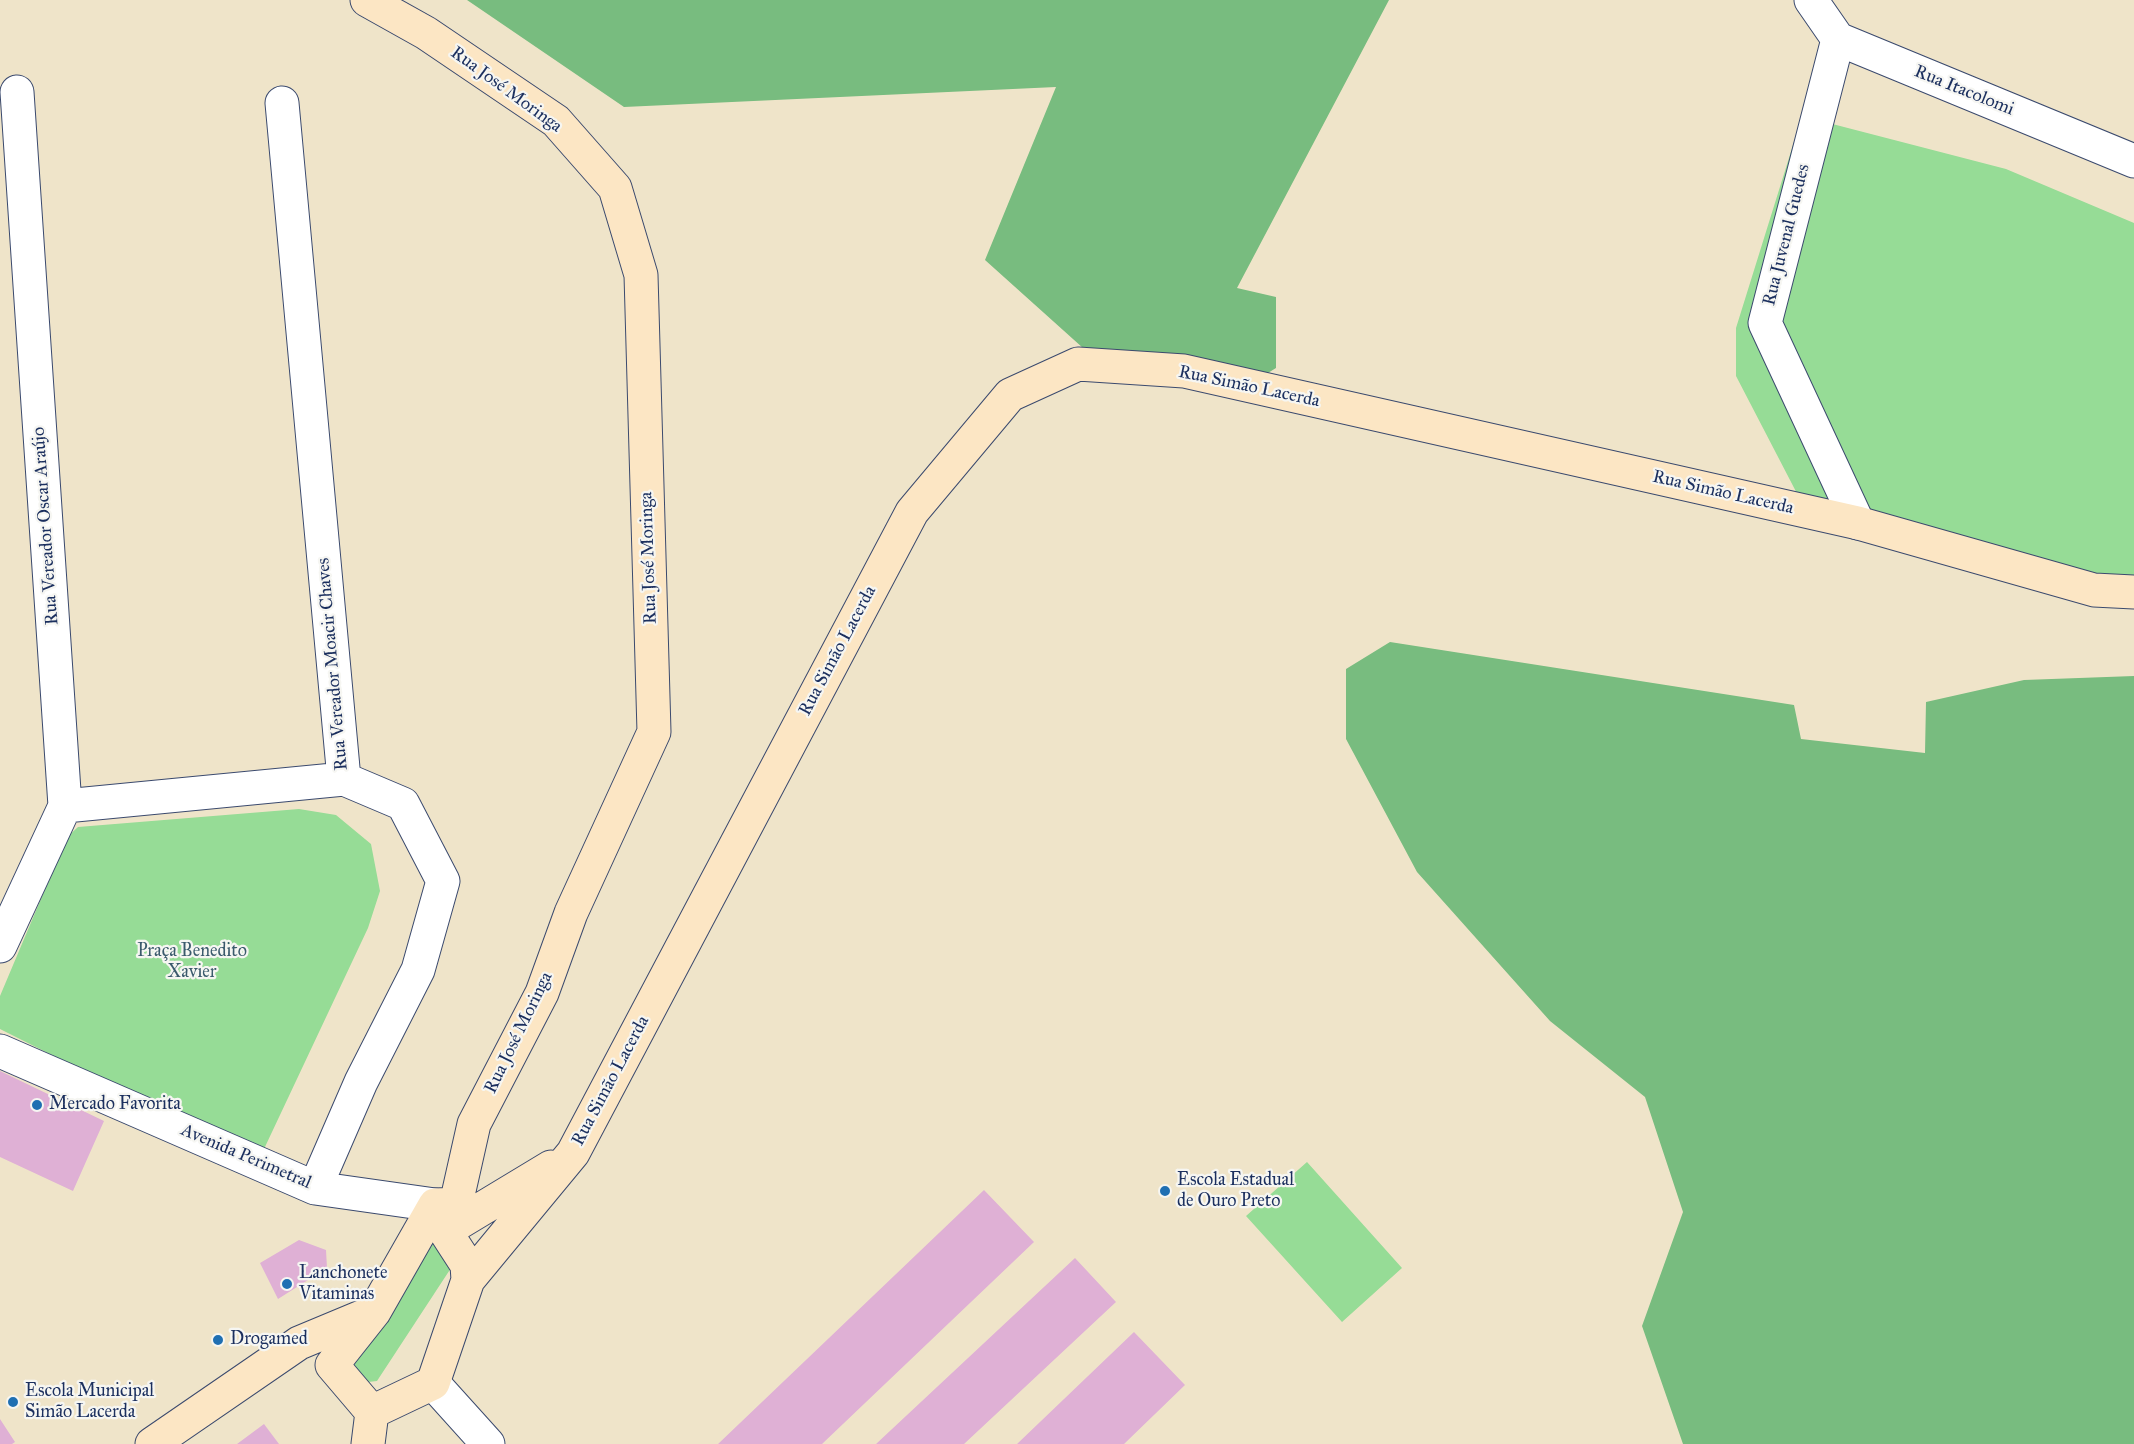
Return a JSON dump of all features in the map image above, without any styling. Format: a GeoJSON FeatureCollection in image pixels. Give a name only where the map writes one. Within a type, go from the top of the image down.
{"type":"FeatureCollection","features":[{"type":"Feature","properties":{"kind":"street","name":"Rua José Moringa"},"geometry":{"type":"LineString","coordinates":[[367,0],[426,33],[556,121],[615,188],[641,275],[654,732],[571,913],[542,993],[474,1124],[445,1213]]}},
{"type":"Feature","properties":{"kind":"street"},"geometry":{"type":"LineString","coordinates":[[1811,0],[1838,39]]}},
{"type":"Feature","properties":{"kind":"street","name":"Rua Itacolomi"},"geometry":{"type":"LineString","coordinates":[[1838,39],[2134,161]]}},
{"type":"Feature","properties":{"kind":"street","name":"Rua Juvenal Guedes"},"geometry":{"type":"LineString","coordinates":[[1838,39],[1765,323],[1858,523]]}},
{"type":"Feature","properties":{"kind":"street","name":"Rua Vereador Oscar Araújo"},"geometry":{"type":"LineString","coordinates":[[0,946],[65,806],[17,92]]}},
{"type":"Feature","properties":{"kind":"street","name":"Rua Vereador Moacir Chaves"},"geometry":{"type":"LineString","coordinates":[[282,103],[344,779],[403,804],[443,881],[418,970],[361,1082],[315,1188]]}},
{"type":"Feature","properties":{"kind":"street","name":"Rua Simão Lacerda"},"geometry":{"type":"LineString","coordinates":[[468,1280],[573,1153],[912,512],[1010,396],[1078,364],[1184,371],[1858,523],[2094,590],[2134,591]]}},
{"type":"Feature","properties":{"kind":"street"},"geometry":{"type":"LineString","coordinates":[[65,806],[344,779]]}},
{"type":"Feature","properties":{"kind":"street","name":"Avenida Perimetral"},"geometry":{"type":"LineString","coordinates":[[0,1051],[315,1188],[445,1213]]}},
{"type":"Feature","properties":{"kind":"street","name":"Rua Simão Lacerda"},"geometry":{"type":"LineString","coordinates":[[445,1213],[573,1153]]}},
{"type":"Feature","properties":{"kind":"street"},"geometry":{"type":"LineString","coordinates":[[372,1412],[433,1383],[468,1280],[467,1265],[445,1213]]}},
{"type":"Feature","properties":{"kind":"street"},"geometry":{"type":"LineString","coordinates":[[332,1365],[374,1312],[445,1213]]}},
{"type":"Feature","properties":{"kind":"street"},"geometry":{"type":"LineString","coordinates":[[152,1444],[299,1343],[374,1312]]}},
{"type":"Feature","properties":{"kind":"street"},"geometry":{"type":"LineString","coordinates":[[299,1343],[332,1365],[372,1412],[368,1444]]}},
{"type":"Feature","properties":{"kind":"street"},"geometry":{"type":"LineString","coordinates":[[433,1383],[488,1444]]}},
{"type":"Feature","properties":{"kind":"green space"},"geometry":{"type":"Polygon","coordinates":[[[467,0],[1389,0],[1237,288],[1276,297],[1276,368],[1242,389],[1083,348],[985,260],[1056,87],[624,107],[467,0]]]}},
{"type":"Feature","properties":{"kind":"green space"},"geometry":{"type":"Polygon","coordinates":[[[1817,120],[2006,169],[2134,223],[2134,590],[1804,507],[1736,376],[1736,328],[1798,129],[1817,120]]]}},
{"type":"Feature","properties":{"kind":"green space"},"geometry":{"type":"Polygon","coordinates":[[[1390,642],[1794,705],[1801,739],[1925,753],[1926,702],[2024,680],[2134,676],[2134,1444],[1683,1444],[1642,1326],[1683,1212],[1645,1097],[1550,1021],[1417,872],[1346,739],[1346,669],[1390,642]]]}},
{"type":"Feature","properties":{"kind":"green space","name":"Praça Benedito Xavier"},"geometry":{"type":"Polygon","coordinates":[[[299,809],[336,815],[371,844],[380,891],[368,928],[264,1149],[243,1151],[0,1029],[0,996],[67,837],[78,827],[299,809]]]}},
{"type":"Feature","properties":{"kind":"green space"},"geometry":{"type":"Polygon","coordinates":[[[1307,1162],[1402,1268],[1342,1322],[1246,1216],[1307,1162]]]}},
{"type":"Feature","properties":{"kind":"green space"},"geometry":{"type":"Polygon","coordinates":[[[418,1239],[437,1242],[453,1265],[377,1381],[368,1382],[347,1369],[418,1239]]]}},
{"type":"Feature","properties":{"kind":"building"},"geometry":{"type":"Polygon","coordinates":[[[0,1071],[104,1121],[73,1191],[0,1157],[0,1071]]]}},
{"type":"Feature","properties":{"kind":"building"},"geometry":{"type":"Polygon","coordinates":[[[984,1190],[1034,1242],[822,1444],[718,1444],[984,1190]]]}},
{"type":"Feature","properties":{"kind":"building","name":"Lanchonete Vitaminas"},"geometry":{"type":"Polygon","coordinates":[[[299,1240],[326,1250],[327,1268],[278,1299],[260,1263],[299,1240]]]}},
{"type":"Feature","properties":{"kind":"building"},"geometry":{"type":"Polygon","coordinates":[[[1075,1258],[1116,1302],[964,1444],[876,1444],[1075,1258]]]}},
{"type":"Feature","properties":{"kind":"building"},"geometry":{"type":"Polygon","coordinates":[[[1134,1332],[1185,1385],[1124,1444],[1017,1444],[1134,1332]]]}},
{"type":"Feature","properties":{"kind":"building"},"geometry":{"type":"Polygon","coordinates":[[[0,1419],[15,1442],[12,1444],[0,1444],[0,1419]]]}},
{"type":"Feature","properties":{"kind":"building"},"geometry":{"type":"Polygon","coordinates":[[[264,1424],[279,1444],[237,1444],[264,1424]]]}},
{"type":"Feature","properties":{"kind":"place","name":"Mercado Favorita"},"geometry":{"type":"Point","coordinates":[37,1105]}},
{"type":"Feature","properties":{"kind":"place","name":"Escola Estadual de Ouro Preto"},"geometry":{"type":"Point","coordinates":[1165,1191]}},
{"type":"Feature","properties":{"kind":"place","name":"Lanchonete Vitaminas"},"geometry":{"type":"Point","coordinates":[287,1284]}},
{"type":"Feature","properties":{"kind":"place","name":"Drogamed"},"geometry":{"type":"Point","coordinates":[218,1340]}},
{"type":"Feature","properties":{"kind":"place","name":"Escola Municipal Simão Lacerda"},"geometry":{"type":"Point","coordinates":[13,1402]}}]}
